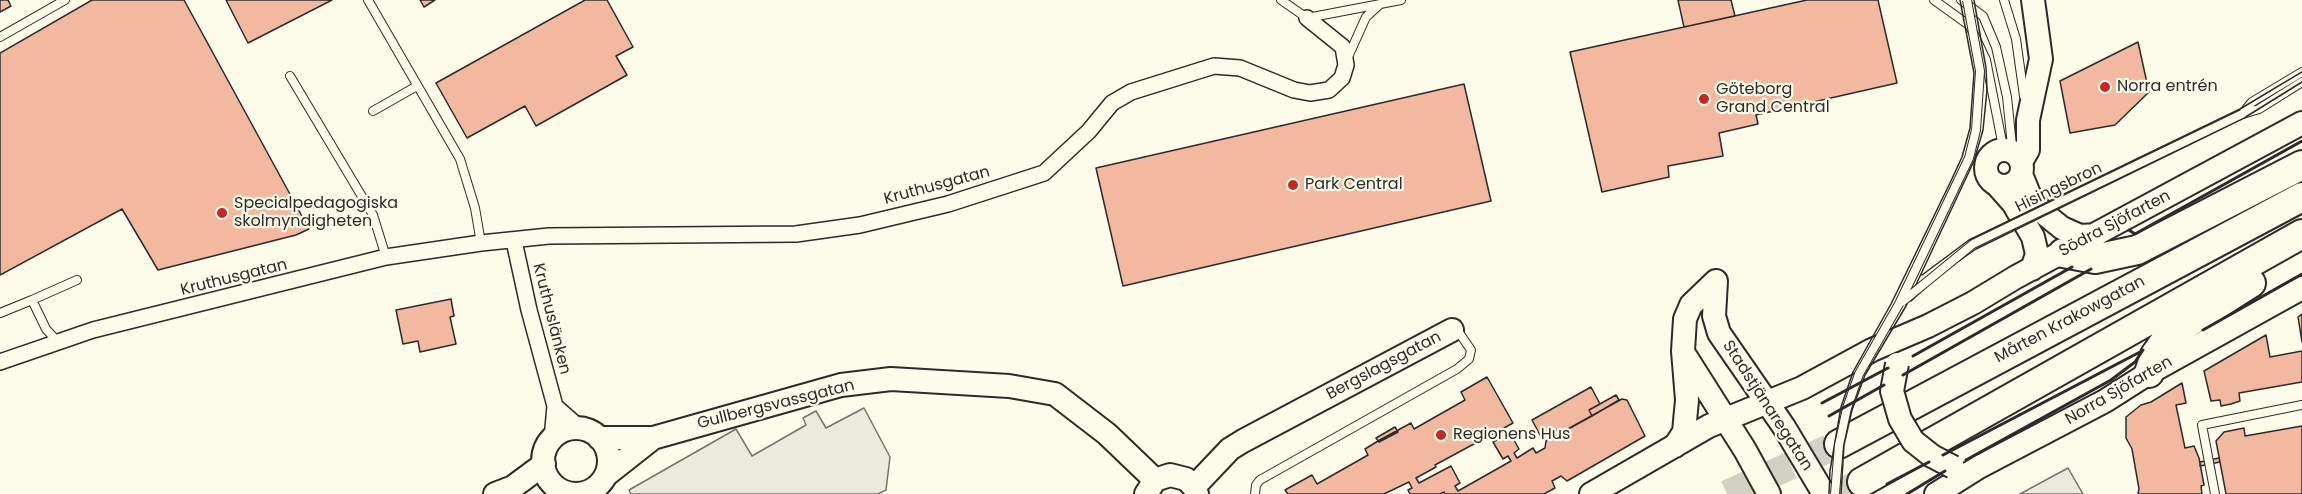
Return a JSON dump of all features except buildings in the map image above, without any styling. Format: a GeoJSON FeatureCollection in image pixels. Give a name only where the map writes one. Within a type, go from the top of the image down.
{"type":"FeatureCollection","features":[{"type":"Feature","properties":{"kind":"highway"},"geometry":{"type":"LineString","coordinates":[[2063,252],[2096,259],[2137,250],[2302,165]]}},
{"type":"Feature","properties":{"kind":"highway","name":"Mårten Krakowgatan"},"geometry":{"type":"LineString","coordinates":[[1839,444],[2302,197]]}},
{"type":"Feature","properties":{"kind":"highway"},"geometry":{"type":"LineString","coordinates":[[1862,482],[2302,234]]}},
{"type":"Feature","properties":{"kind":"highway"},"geometry":{"type":"LineString","coordinates":[[2149,373],[2155,355],[2165,341],[2185,325],[2302,254]]}},
{"type":"Feature","properties":{"kind":"main road"},"geometry":{"type":"LineString","coordinates":[[2032,269],[2037,254],[2033,237],[2013,202],[1988,177],[1986,165],[1992,155],[2012,160],[2028,150],[2028,120],[2041,59],[2033,0]]}},
{"type":"Feature","properties":{"kind":"main road","name":"Södra Sjöfarten"},"geometry":{"type":"LineString","coordinates":[[1591,494],[1725,418],[1767,403],[1814,382],[1872,350],[1928,326],[2302,123]]}},
{"type":"Feature","properties":{"kind":"main road"},"geometry":{"type":"LineString","coordinates":[[1997,185],[2008,186],[2014,183],[2012,160]]}},
{"type":"Feature","properties":{"kind":"main road"},"geometry":{"type":"LineString","coordinates":[[2012,160],[2041,211],[2062,228],[2080,236],[2096,235]]}},
{"type":"Feature","properties":{"kind":"main road","name":"Stadstjänaregatan"},"geometry":{"type":"LineString","coordinates":[[1683,341],[1691,305],[1716,281],[1714,316],[1719,333],[1767,403],[1824,494]]}},
{"type":"Feature","properties":{"kind":"main road","name":"Norra Sjöfarten"},"geometry":{"type":"LineString","coordinates":[[1936,494],[1979,467],[2105,401],[2149,373],[2302,288]]}},
{"type":"Feature","properties":{"kind":"main road","name":"Södra Sjöfarten"},"geometry":{"type":"LineString","coordinates":[[1928,326],[1902,353],[1897,364],[1892,391],[1900,419],[1913,441],[1932,456],[1953,467],[1968,469],[1979,467]]}},
{"type":"Feature","properties":{"kind":"main road","name":"Bergslagsgatan"},"geometry":{"type":"LineString","coordinates":[[1150,487],[1165,475],[1176,475],[1186,479],[1196,490],[1225,454],[1243,441],[1452,330]]}},
{"type":"Feature","properties":{"kind":"main road"},"geometry":{"type":"LineString","coordinates":[[1683,341],[1769,494]]}},
{"type":"Feature","properties":{"kind":"main road"},"geometry":{"type":"LineString","coordinates":[[1675,446],[1684,432],[1687,400],[1683,341]]}},
{"type":"Feature","properties":{"kind":"main road","name":"Gullbergsvassgatan"},"geometry":{"type":"LineString","coordinates":[[504,491],[560,489],[574,494],[590,493],[606,474],[653,438],[774,402],[841,385],[891,379],[1009,386],[1055,394],[1107,434],[1150,487]]}},
{"type":"Feature","properties":{"kind":"main road","name":"Gullbergsvassgatan"},"geometry":{"type":"LineString","coordinates":[[552,439],[565,430],[653,438]]}},
{"type":"Feature","properties":{"kind":"main road"},"geometry":{"type":"LineString","coordinates":[[590,433],[608,455],[606,474]]}},
{"type":"Feature","properties":{"kind":"main road"},"geometry":{"type":"LineString","coordinates":[[552,439],[546,448],[544,464],[549,479],[560,489]]}},
{"type":"Feature","properties":{"kind":"main road","name":"Gullbergsvassgatan"},"geometry":{"type":"LineString","coordinates":[[504,491],[544,464]]}},
{"type":"Feature","properties":{"kind":"street"},"geometry":{"type":"LineString","coordinates":[[1306,18],[1343,47],[1346,65]]}},
{"type":"Feature","properties":{"kind":"street","name":"Kruthusgatan"},"geometry":{"type":"LineString","coordinates":[[0,362],[93,330],[209,303],[386,257],[480,243],[549,236],[796,234],[860,225],[948,204],[1044,173],[1089,131],[1112,103],[1131,92],[1214,66],[1240,68],[1294,90],[1310,93],[1329,90],[1342,78],[1346,65]]}},
{"type":"Feature","properties":{"kind":"street","name":"Kruthuslänken"},"geometry":{"type":"LineString","coordinates":[[514,241],[529,310],[555,406],[552,439]]}},
{"type":"Feature","properties":{"kind":"street"},"geometry":{"type":"LineString","coordinates":[[555,406],[590,433]]}},
{"type":"Feature","properties":{"kind":"lane"},"geometry":{"type":"LineString","coordinates":[[0,37],[65,0]]}},
{"type":"Feature","properties":{"kind":"lane"},"geometry":{"type":"LineString","coordinates":[[368,0],[460,159],[475,208],[480,243]]}},
{"type":"Feature","properties":{"kind":"lane"},"geometry":{"type":"LineString","coordinates":[[1281,0],[1306,18],[1401,0]]}},
{"type":"Feature","properties":{"kind":"lane"},"geometry":{"type":"LineString","coordinates":[[1934,0],[1970,26],[1986,60],[2003,147],[2012,160]]}},
{"type":"Feature","properties":{"kind":"lane"},"geometry":{"type":"LineString","coordinates":[[1961,0],[1983,16],[1996,47],[2007,97],[2012,160]]}},
{"type":"Feature","properties":{"kind":"lane","name":"Hisingsbron"},"geometry":{"type":"LineString","coordinates":[[1835,494],[1839,446],[1847,408],[1859,374],[1899,304],[1969,158],[1976,130],[1980,71],[1967,0]]}},
{"type":"Feature","properties":{"kind":"lane"},"geometry":{"type":"LineString","coordinates":[[2004,0],[2016,39],[2028,120]]}},
{"type":"Feature","properties":{"kind":"lane","name":"Kruthusgatan"},"geometry":{"type":"LineString","coordinates":[[1346,65],[1364,20],[1379,5]]}},
{"type":"Feature","properties":{"kind":"lane"},"geometry":{"type":"LineString","coordinates":[[2242,114],[2252,102],[2302,72]]}},
{"type":"Feature","properties":{"kind":"lane"},"geometry":{"type":"LineString","coordinates":[[290,76],[373,215],[386,257]]}},
{"type":"Feature","properties":{"kind":"lane"},"geometry":{"type":"LineString","coordinates":[[2242,114],[2259,109],[2302,82]]}},
{"type":"Feature","properties":{"kind":"lane"},"geometry":{"type":"LineString","coordinates":[[373,111],[417,86]]}},
{"type":"Feature","properties":{"kind":"lane","name":"Hisingsbron"},"geometry":{"type":"LineString","coordinates":[[1899,304],[1973,244],[2242,114]]}},
{"type":"Feature","properties":{"kind":"lane"},"geometry":{"type":"LineString","coordinates":[[0,314],[77,280]]}},
{"type":"Feature","properties":{"kind":"lane"},"geometry":{"type":"LineString","coordinates":[[32,300],[46,329],[57,341]]}},
{"type":"Feature","properties":{"kind":"lane","name":"Bergslagsgatan"},"geometry":{"type":"LineString","coordinates":[[1255,494],[1260,480],[1457,369],[1469,359],[1471,350],[1460,334],[1452,330]]}},
{"type":"Feature","properties":{"kind":"lane"},"geometry":{"type":"LineString","coordinates":[[2215,494],[2202,424],[2302,405]]}},
{"type":"Feature","properties":{"kind":"shaded area"},"geometry":{"type":"Polygon","coordinates":[[[864,408],[890,457],[886,490],[878,494],[631,494],[629,490],[736,429],[752,456],[806,425],[803,418],[816,411],[826,428],[864,408]]]}},
{"type":"Feature","properties":{"kind":"shaded area"},"geometry":{"type":"Polygon","coordinates":[[[2068,468],[2083,494],[2020,494],[2068,468]]]}},
{"type":"Feature","properties":{"kind":"tunnel"},"geometry":{"type":"LineString","coordinates":[[1727,494],[1839,444]]}},
{"type":"Feature","properties":{"kind":"tunnel"},"geometry":{"type":"LineString","coordinates":[[1837,494],[1862,482]]}},
{"type":"Feature","properties":{"kind":"tram line"},"geometry":{"type":"LineString","coordinates":[[1829,494],[1830,471],[1841,407],[1853,372],[1891,304],[1950,183],[1962,157],[1970,128],[1974,73],[1960,0]]}},
{"type":"Feature","properties":{"kind":"tram line"},"geometry":{"type":"LineString","coordinates":[[1841,494],[1844,445],[1852,410],[1865,375],[1906,306],[1974,161],[1983,130],[1987,90],[1986,68],[1974,0]]}},
{"type":"Feature","properties":{"kind":"tram line"},"geometry":{"type":"LineString","coordinates":[[1922,275],[1969,240],[2240,109],[2302,72]]}},
{"type":"Feature","properties":{"kind":"tram line"},"geometry":{"type":"LineString","coordinates":[[1911,301],[1939,275],[1976,249],[2244,118],[2302,82]]}},
{"type":"Feature","properties":{"kind":"wall"},"geometry":{"type":"LineString","coordinates":[[2129,230],[2135,234],[2302,141]]}},
{"type":"Feature","properties":{"kind":"wall"},"geometry":{"type":"LineString","coordinates":[[1913,356],[2072,267]]}},
{"type":"Feature","properties":{"kind":"wall"},"geometry":{"type":"LineString","coordinates":[[1903,375],[2091,269]]}},
{"type":"Feature","properties":{"kind":"wall"},"geometry":{"type":"LineString","coordinates":[[2203,330],[2302,274]]}},
{"type":"Feature","properties":{"kind":"wall"},"geometry":{"type":"LineString","coordinates":[[1966,460],[2111,380],[2135,362],[2143,350]]}},
{"type":"Feature","properties":{"kind":"wall"},"geometry":{"type":"LineString","coordinates":[[1943,455],[2140,352]]}},
{"type":"Feature","properties":{"kind":"wall"},"geometry":{"type":"LineString","coordinates":[[1822,403],[1888,368]]}},
{"type":"Feature","properties":{"kind":"wall"},"geometry":{"type":"LineString","coordinates":[[1829,416],[1884,385]]}},
{"type":"Feature","properties":{"kind":"wall"},"geometry":{"type":"LineString","coordinates":[[1887,484],[1929,462]]}},
{"type":"Feature","properties":{"kind":"wall"},"geometry":{"type":"LineString","coordinates":[[1907,494],[1945,471]]}},
{"type":"Feature","properties":{"kind":"place","name":"Norra entrén"},"geometry":{"type":"Point","coordinates":[2105,87]}},
{"type":"Feature","properties":{"kind":"place","name":"Göteborg Grand Central"},"geometry":{"type":"Point","coordinates":[1704,99]}},
{"type":"Feature","properties":{"kind":"place","name":"Park Central"},"geometry":{"type":"Point","coordinates":[1293,185]}},
{"type":"Feature","properties":{"kind":"place","name":"Specialpedagogiska skolmyndigheten"},"geometry":{"type":"Point","coordinates":[222,213]}},
{"type":"Feature","properties":{"kind":"place","name":"Regionens Hus"},"geometry":{"type":"Point","coordinates":[1441,435]}}]}
